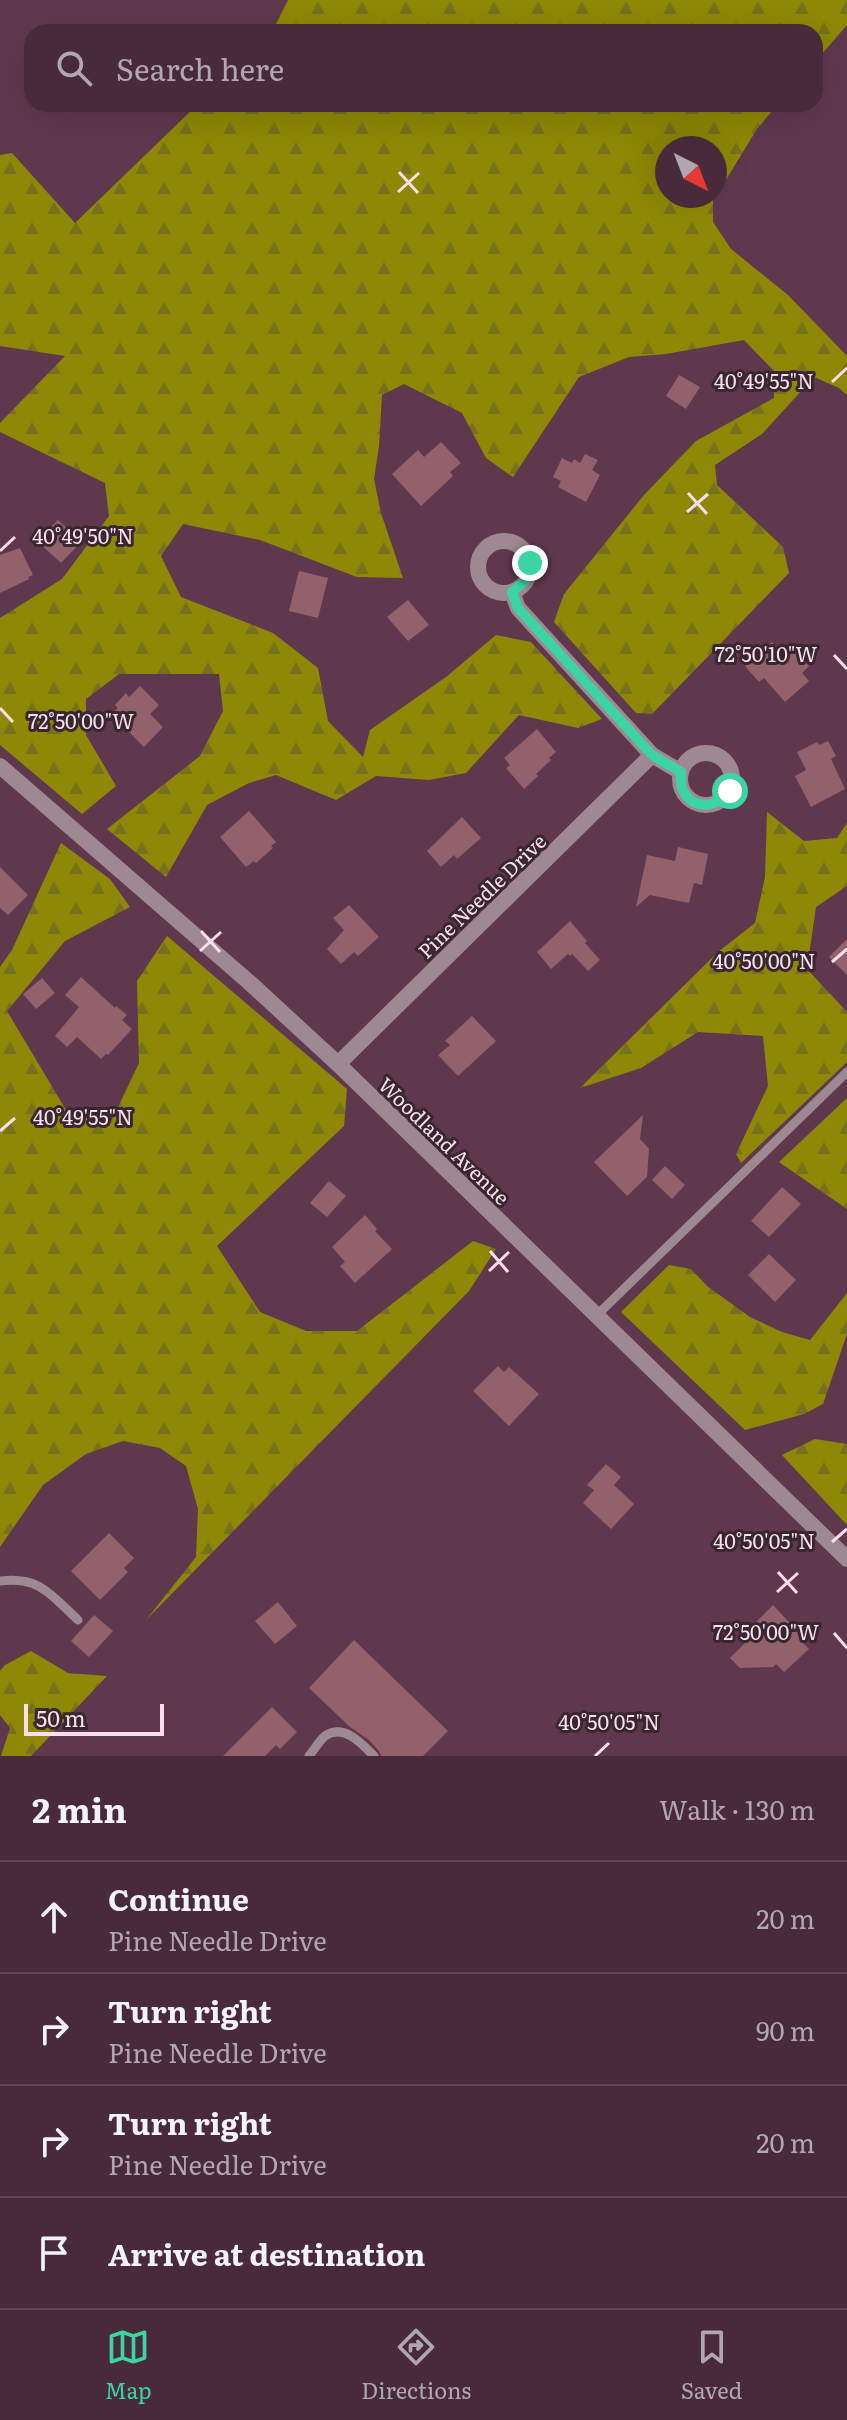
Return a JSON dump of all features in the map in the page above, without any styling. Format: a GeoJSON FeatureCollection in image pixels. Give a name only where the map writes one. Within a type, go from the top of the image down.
{"type":"FeatureCollection","features":[{"type":"Feature","properties":{"kind":"street"},"geometry":{"type":"LineString","coordinates":[[512,592],[518,608],[652,755],[681,772]]}},
{"type":"Feature","properties":{"kind":"street","name":"Pine Needle Drive"},"geometry":{"type":"LineString","coordinates":[[338,1064],[652,755]]}},
{"type":"Feature","properties":{"kind":"street","name":"Woodland Avenue"},"geometry":{"type":"LineString","coordinates":[[0,766],[250,983],[338,1064],[847,1559]]}},
{"type":"Feature","properties":{"kind":"lane"},"geometry":{"type":"LineString","coordinates":[[596,1316],[847,1072]]}},
{"type":"Feature","properties":{"kind":"lane"},"geometry":{"type":"LineString","coordinates":[[0,1581],[26,1580],[43,1587],[78,1620]]}},
{"type":"Feature","properties":{"kind":"lane"},"geometry":{"type":"LineString","coordinates":[[309,1756],[326,1735],[340,1732],[355,1737],[374,1756]]}},
{"type":"Feature","properties":{"kind":"green space"},"geometry":{"type":"Polygon","coordinates":[[[288,0],[847,0],[847,25],[823,53],[823,24],[276,24],[288,0]]]}},
{"type":"Feature","properties":{"kind":"green space"},"geometry":{"type":"Polygon","coordinates":[[[190,112],[771,112],[757,129],[727,178],[727,136],[655,136],[655,208],[713,208],[713,222],[731,249],[788,295],[847,356],[847,395],[814,377],[762,434],[715,465],[717,485],[783,547],[789,573],[652,714],[636,713],[554,622],[564,594],[644,495],[696,441],[774,398],[774,371],[744,340],[666,354],[629,357],[579,377],[513,477],[486,458],[462,413],[404,384],[382,395],[374,479],[381,513],[403,578],[357,577],[260,540],[183,524],[161,556],[181,597],[273,633],[318,668],[328,721],[363,757],[370,730],[446,677],[496,635],[531,642],[602,719],[578,728],[519,715],[466,773],[429,780],[376,776],[336,800],[276,775],[249,783],[207,805],[166,877],[107,829],[200,756],[223,711],[219,674],[119,674],[86,699],[86,735],[116,786],[82,814],[0,745],[0,618],[62,579],[109,516],[105,483],[0,432],[0,423],[65,356],[0,346],[0,155],[12,153],[75,223],[190,112]]]}},
{"type":"Feature","properties":{"kind":"green space"},"geometry":{"type":"Polygon","coordinates":[[[767,812],[804,841],[837,838],[847,823],[847,886],[816,907],[807,969],[847,1012],[847,1062],[741,1163],[736,1154],[768,1086],[763,1036],[698,1032],[641,1068],[580,1088],[718,952],[755,923],[765,877],[767,812]]]}},
{"type":"Feature","properties":{"kind":"green space"},"geometry":{"type":"Polygon","coordinates":[[[61,843],[110,879],[130,907],[65,941],[7,1011],[66,1110],[109,1126],[139,1063],[137,981],[167,936],[347,1089],[344,1126],[217,1246],[260,1312],[306,1331],[357,1331],[473,1241],[496,1249],[469,1291],[146,1620],[196,1557],[198,1509],[186,1466],[160,1448],[123,1441],[86,1454],[43,1485],[0,1547],[0,967],[12,950],[61,843]]]}},
{"type":"Feature","properties":{"kind":"green space"},"geometry":{"type":"Polygon","coordinates":[[[847,1098],[847,1209],[779,1162],[847,1098]]]}},
{"type":"Feature","properties":{"kind":"green space"},"geometry":{"type":"Polygon","coordinates":[[[669,1265],[691,1269],[707,1286],[750,1317],[782,1332],[810,1340],[847,1293],[847,1334],[823,1404],[804,1414],[745,1430],[621,1312],[669,1265]]]}},
{"type":"Feature","properties":{"kind":"green space"},"geometry":{"type":"Polygon","coordinates":[[[815,1439],[847,1444],[847,1525],[782,1455],[815,1439]]]}},
{"type":"Feature","properties":{"kind":"green space"},"geometry":{"type":"Polygon","coordinates":[[[31,1651],[68,1673],[107,1676],[31,1756],[1,1756],[10,1728],[0,1715],[0,1671],[31,1651]]]}},
{"type":"Feature","properties":{"kind":"building"},"geometry":{"type":"Polygon","coordinates":[[[679,375],[700,387],[686,409],[666,396],[679,375]]]}},
{"type":"Feature","properties":{"kind":"building"},"geometry":{"type":"Polygon","coordinates":[[[441,442],[461,463],[450,472],[453,476],[421,506],[392,474],[418,450],[424,457],[441,442]]]}},
{"type":"Feature","properties":{"kind":"building"},"geometry":{"type":"Polygon","coordinates":[[[585,454],[598,460],[592,470],[600,475],[586,502],[558,487],[561,481],[553,477],[562,458],[580,463],[585,454]]]}},
{"type":"Feature","properties":{"kind":"building"},"geometry":{"type":"Polygon","coordinates":[[[58,520],[81,542],[61,563],[37,541],[58,520]]]}},
{"type":"Feature","properties":{"kind":"building"},"geometry":{"type":"Polygon","coordinates":[[[20,548],[33,575],[0,593],[0,555],[20,548]]]}},
{"type":"Feature","properties":{"kind":"building"},"geometry":{"type":"Polygon","coordinates":[[[299,571],[328,578],[318,618],[289,611],[299,571]]]}},
{"type":"Feature","properties":{"kind":"building"},"geometry":{"type":"Polygon","coordinates":[[[408,600],[429,625],[408,641],[387,617],[408,600]]]}},
{"type":"Feature","properties":{"kind":"building"},"geometry":{"type":"Polygon","coordinates":[[[772,642],[785,657],[794,650],[809,666],[802,673],[809,681],[785,702],[764,678],[759,682],[745,666],[772,642]]]}},
{"type":"Feature","properties":{"kind":"building"},"geometry":{"type":"Polygon","coordinates":[[[140,686],[159,705],[150,714],[163,727],[144,747],[111,714],[126,693],[129,697],[140,686]]]}},
{"type":"Feature","properties":{"kind":"building"},"geometry":{"type":"Polygon","coordinates":[[[537,729],[556,752],[524,789],[506,768],[510,765],[504,758],[537,729]]]}},
{"type":"Feature","properties":{"kind":"building"},"geometry":{"type":"Polygon","coordinates":[[[828,741],[836,756],[831,759],[845,789],[811,807],[795,776],[806,770],[797,752],[817,742],[819,745],[828,741]]]}},
{"type":"Feature","properties":{"kind":"building"},"geometry":{"type":"Polygon","coordinates":[[[249,811],[276,842],[256,863],[254,861],[246,867],[220,837],[249,811]]]}},
{"type":"Feature","properties":{"kind":"building"},"geometry":{"type":"Polygon","coordinates":[[[462,817],[481,838],[457,859],[454,855],[441,867],[427,851],[462,817]]]}},
{"type":"Feature","properties":{"kind":"building"},"geometry":{"type":"Polygon","coordinates":[[[678,847],[708,854],[702,885],[694,883],[689,903],[650,895],[636,907],[647,855],[675,861],[678,847]]]}},
{"type":"Feature","properties":{"kind":"building"},"geometry":{"type":"Polygon","coordinates":[[[0,867],[28,895],[8,915],[0,908],[0,867]]]}},
{"type":"Feature","properties":{"kind":"building"},"geometry":{"type":"Polygon","coordinates":[[[349,905],[379,937],[358,956],[354,952],[341,964],[327,949],[344,930],[333,918],[349,905]]]}},
{"type":"Feature","properties":{"kind":"building"},"geometry":{"type":"Polygon","coordinates":[[[570,921],[600,960],[588,971],[572,954],[551,969],[537,952],[570,921]]]}},
{"type":"Feature","properties":{"kind":"building"},"geometry":{"type":"Polygon","coordinates":[[[847,939],[847,975],[829,957],[847,939]]]}},
{"type":"Feature","properties":{"kind":"building"},"geometry":{"type":"Polygon","coordinates":[[[81,977],[127,1015],[122,1020],[132,1029],[101,1059],[77,1037],[67,1047],[55,1036],[79,1007],[65,995],[81,977]]]}},
{"type":"Feature","properties":{"kind":"building"},"geometry":{"type":"Polygon","coordinates":[[[42,978],[55,993],[36,1009],[23,994],[42,978]]]}},
{"type":"Feature","properties":{"kind":"building"},"geometry":{"type":"Polygon","coordinates":[[[472,1016],[496,1041],[458,1076],[438,1055],[450,1045],[445,1041],[472,1016]]]}},
{"type":"Feature","properties":{"kind":"building"},"geometry":{"type":"Polygon","coordinates":[[[643,1115],[640,1139],[649,1149],[647,1177],[627,1196],[594,1162],[643,1115]]]}},
{"type":"Feature","properties":{"kind":"building"},"geometry":{"type":"Polygon","coordinates":[[[665,1166],[685,1185],[672,1199],[652,1180],[665,1166]]]}},
{"type":"Feature","properties":{"kind":"building"},"geometry":{"type":"Polygon","coordinates":[[[329,1181],[346,1196],[327,1217],[310,1203],[329,1181]]]}},
{"type":"Feature","properties":{"kind":"building"},"geometry":{"type":"Polygon","coordinates":[[[782,1187],[801,1204],[769,1237],[751,1221],[782,1187]]]}},
{"type":"Feature","properties":{"kind":"building"},"geometry":{"type":"Polygon","coordinates":[[[365,1215],[392,1249],[355,1283],[340,1266],[345,1262],[332,1247],[365,1215]]]}},
{"type":"Feature","properties":{"kind":"building"},"geometry":{"type":"Polygon","coordinates":[[[769,1254],[796,1280],[775,1302],[748,1275],[769,1254]]]}},
{"type":"Feature","properties":{"kind":"building"},"geometry":{"type":"Polygon","coordinates":[[[498,1366],[504,1372],[509,1367],[539,1394],[509,1426],[473,1391],[498,1366]]]}},
{"type":"Feature","properties":{"kind":"building"},"geometry":{"type":"Polygon","coordinates":[[[606,1464],[621,1477],[614,1485],[634,1504],[611,1529],[583,1503],[594,1490],[587,1485],[606,1464]]]}},
{"type":"Feature","properties":{"kind":"building"},"geometry":{"type":"Polygon","coordinates":[[[109,1533],[134,1558],[124,1568],[128,1572],[100,1600],[71,1571],[109,1533]]]}},
{"type":"Feature","properties":{"kind":"building"},"geometry":{"type":"Polygon","coordinates":[[[278,1602],[297,1626],[275,1644],[255,1621],[278,1602]]]}},
{"type":"Feature","properties":{"kind":"building"},"geometry":{"type":"Polygon","coordinates":[[[773,1605],[802,1636],[799,1639],[809,1649],[784,1672],[776,1664],[773,1667],[740,1668],[730,1658],[748,1640],[745,1637],[756,1627],[754,1624],[773,1605]]]}},
{"type":"Feature","properties":{"kind":"building"},"geometry":{"type":"Polygon","coordinates":[[[94,1615],[113,1631],[89,1657],[71,1641],[94,1615]]]}},
{"type":"Feature","properties":{"kind":"building"},"geometry":{"type":"Polygon","coordinates":[[[354,1640],[448,1731],[423,1756],[381,1756],[369,1740],[350,1727],[309,1688],[354,1640]]]}},
{"type":"Feature","properties":{"kind":"building"},"geometry":{"type":"Polygon","coordinates":[[[272,1707],[297,1732],[280,1749],[276,1745],[265,1756],[223,1756],[272,1707]]]}},
{"type":"Feature","properties":{"kind":"route"},"geometry":{"type":"LineString","coordinates":[[530,563],[526,580],[512,592],[518,608],[652,755],[681,772],[680,780],[686,796],[693,802],[709,805],[718,803],[730,791]]}}]}
